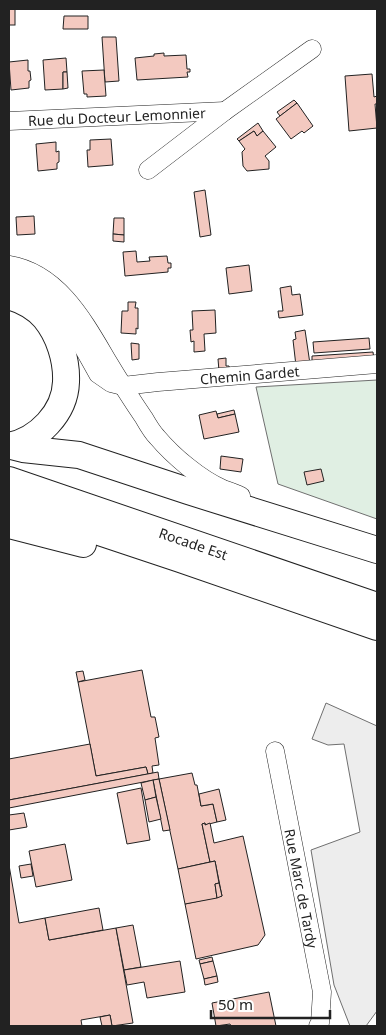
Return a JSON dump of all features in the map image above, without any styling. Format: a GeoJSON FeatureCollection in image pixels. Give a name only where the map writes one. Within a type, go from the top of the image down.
{"type":"FeatureCollection","features":[{"type":"Feature","properties":{"kind":"highway"},"geometry":{"type":"LineString","coordinates":[[9,296],[30,306],[44,317],[53,330],[61,348],[66,367],[66,384],[62,400],[54,416],[42,430],[27,440],[10,446]]}},
{"type":"Feature","properties":{"kind":"highway"},"geometry":{"type":"LineString","coordinates":[[10,446],[79,455],[188,491],[377,548]]}},
{"type":"Feature","properties":{"kind":"highway","name":"Rocade Est"},"geometry":{"type":"LineString","coordinates":[[9,480],[375,622]]}},
{"type":"Feature","properties":{"kind":"highway","name":"Rocade Est"},"geometry":{"type":"LineString","coordinates":[[9,502],[375,622]]}},
{"type":"Feature","properties":{"kind":"highway"},"geometry":{"type":"LineString","coordinates":[[9,525],[157,564],[180,559]]}},
{"type":"Feature","properties":{"kind":"street","name":"Rue du Docteur Lemonnier"},"geometry":{"type":"LineString","coordinates":[[148,170],[225,111],[312,49]]}},
{"type":"Feature","properties":{"kind":"street","name":"Rue du Docteur Lemonnier"},"geometry":{"type":"LineString","coordinates":[[9,121],[225,111]]}},
{"type":"Feature","properties":{"kind":"street"},"geometry":{"type":"LineString","coordinates":[[9,265],[30,272],[53,285],[73,305],[156,437],[195,472],[222,489],[377,548]]}},
{"type":"Feature","properties":{"kind":"street"},"geometry":{"type":"LineString","coordinates":[[9,278],[34,288],[56,305],[98,374],[111,383],[123,386]]}},
{"type":"Feature","properties":{"kind":"street","name":"Chemin Gardet"},"geometry":{"type":"LineString","coordinates":[[123,386],[377,364]]}},
{"type":"Feature","properties":{"kind":"street","name":"Rue Marc de Tardy"},"geometry":{"type":"LineString","coordinates":[[275,751],[322,992],[320,1023],[318,1026]]}},
{"type":"Feature","properties":{"kind":"green space"},"geometry":{"type":"Polygon","coordinates":[[[377,380],[377,519],[278,484],[256,387],[377,380]]]}},
{"type":"Feature","properties":{"kind":"shaded area"},"geometry":{"type":"Polygon","coordinates":[[[326,703],[377,726],[377,1011],[366,1026],[350,1026],[334,985],[311,850],[360,832],[344,744],[328,745],[312,739],[326,703]]]}},
{"type":"Feature","properties":{"kind":"building"},"geometry":{"type":"Polygon","coordinates":[[[9,9],[15,9],[15,25],[9,25],[9,9]]]}},
{"type":"Feature","properties":{"kind":"building"},"geometry":{"type":"Polygon","coordinates":[[[64,16],[88,16],[88,29],[63,29],[64,16]]]}},
{"type":"Feature","properties":{"kind":"building"},"geometry":{"type":"Polygon","coordinates":[[[102,37],[116,37],[119,81],[105,82],[102,37]]]}},
{"type":"Feature","properties":{"kind":"building"},"geometry":{"type":"Polygon","coordinates":[[[164,53],[164,56],[186,55],[187,69],[190,69],[190,72],[187,72],[188,77],[137,80],[135,58],[164,53]]]}},
{"type":"Feature","properties":{"kind":"building"},"geometry":{"type":"Polygon","coordinates":[[[66,58],[67,72],[63,72],[63,89],[45,90],[43,60],[66,58]]]}},
{"type":"Feature","properties":{"kind":"building"},"geometry":{"type":"Polygon","coordinates":[[[28,60],[28,71],[30,71],[31,80],[29,81],[29,88],[11,90],[9,62],[28,60]]]}},
{"type":"Feature","properties":{"kind":"building"},"geometry":{"type":"Polygon","coordinates":[[[104,70],[106,96],[87,97],[87,94],[84,94],[82,71],[104,70]]]}},
{"type":"Feature","properties":{"kind":"building"},"geometry":{"type":"Polygon","coordinates":[[[63,72],[67,72],[68,88],[63,89],[63,72]]]}},
{"type":"Feature","properties":{"kind":"building"},"geometry":{"type":"Polygon","coordinates":[[[372,74],[374,97],[377,96],[377,104],[375,104],[377,128],[349,131],[345,76],[372,74]]]}},
{"type":"Feature","properties":{"kind":"building"},"geometry":{"type":"Polygon","coordinates":[[[294,100],[297,103],[280,116],[277,112],[294,100]]]}},
{"type":"Feature","properties":{"kind":"building"},"geometry":{"type":"Polygon","coordinates":[[[297,103],[313,126],[291,139],[276,119],[297,103]]]}},
{"type":"Feature","properties":{"kind":"building"},"geometry":{"type":"Polygon","coordinates":[[[258,123],[263,131],[257,136],[254,131],[239,141],[237,139],[258,123]]]}},
{"type":"Feature","properties":{"kind":"building"},"geometry":{"type":"Polygon","coordinates":[[[254,131],[257,136],[263,131],[276,147],[265,156],[269,161],[269,169],[247,171],[243,166],[242,152],[245,149],[239,141],[254,131]]]}},
{"type":"Feature","properties":{"kind":"building"},"geometry":{"type":"Polygon","coordinates":[[[111,139],[113,165],[88,167],[87,150],[90,150],[90,140],[111,139]]]}},
{"type":"Feature","properties":{"kind":"building"},"geometry":{"type":"Polygon","coordinates":[[[56,142],[56,152],[59,151],[57,169],[38,171],[36,144],[56,142]]]}},
{"type":"Feature","properties":{"kind":"building"},"geometry":{"type":"Polygon","coordinates":[[[205,190],[211,235],[200,237],[194,192],[205,190]]]}},
{"type":"Feature","properties":{"kind":"building"},"geometry":{"type":"Polygon","coordinates":[[[34,216],[35,234],[17,235],[16,217],[34,216]]]}},
{"type":"Feature","properties":{"kind":"building"},"geometry":{"type":"Polygon","coordinates":[[[114,218],[124,218],[124,235],[113,234],[114,218]]]}},
{"type":"Feature","properties":{"kind":"building"},"geometry":{"type":"Polygon","coordinates":[[[113,234],[124,235],[124,242],[113,241],[113,234]]]}},
{"type":"Feature","properties":{"kind":"building"},"geometry":{"type":"Polygon","coordinates":[[[136,251],[137,262],[150,261],[149,257],[167,256],[168,263],[171,263],[171,268],[168,268],[168,272],[125,276],[123,252],[136,251]]]}},
{"type":"Feature","properties":{"kind":"building"},"geometry":{"type":"Polygon","coordinates":[[[249,265],[252,291],[229,294],[226,268],[249,265]]]}},
{"type":"Feature","properties":{"kind":"building"},"geometry":{"type":"Polygon","coordinates":[[[291,286],[292,295],[300,294],[303,315],[279,318],[278,311],[283,311],[280,288],[291,286]]]}},
{"type":"Feature","properties":{"kind":"building"},"geometry":{"type":"Polygon","coordinates":[[[128,302],[136,302],[135,308],[138,308],[138,329],[136,328],[136,334],[121,333],[122,311],[128,311],[128,302]]]}},
{"type":"Feature","properties":{"kind":"building"},"geometry":{"type":"Polygon","coordinates":[[[215,310],[216,333],[204,334],[205,351],[194,352],[194,341],[191,342],[190,330],[193,330],[192,311],[215,310]]]}},
{"type":"Feature","properties":{"kind":"building"},"geometry":{"type":"Polygon","coordinates":[[[305,330],[310,364],[296,366],[293,340],[296,339],[295,332],[305,330]]]}},
{"type":"Feature","properties":{"kind":"building"},"geometry":{"type":"Polygon","coordinates":[[[369,338],[370,349],[314,353],[313,342],[369,338]]]}},
{"type":"Feature","properties":{"kind":"building"},"geometry":{"type":"Polygon","coordinates":[[[131,343],[139,344],[139,359],[132,360],[131,343]]]}},
{"type":"Feature","properties":{"kind":"building"},"geometry":{"type":"Polygon","coordinates":[[[373,352],[374,360],[312,364],[312,356],[373,352]]]}},
{"type":"Feature","properties":{"kind":"building"},"geometry":{"type":"Polygon","coordinates":[[[226,358],[226,366],[229,366],[230,370],[219,371],[218,359],[226,358]]]}},
{"type":"Feature","properties":{"kind":"building"},"geometry":{"type":"Polygon","coordinates":[[[234,410],[235,414],[218,418],[217,414],[234,410]]]}},
{"type":"Feature","properties":{"kind":"building"},"geometry":{"type":"Polygon","coordinates":[[[216,411],[218,418],[235,414],[239,432],[204,439],[199,415],[216,411]]]}},
{"type":"Feature","properties":{"kind":"building"},"geometry":{"type":"Polygon","coordinates":[[[221,456],[243,459],[241,472],[220,469],[221,456]]]}},
{"type":"Feature","properties":{"kind":"building"},"geometry":{"type":"Polygon","coordinates":[[[321,469],[324,481],[307,485],[304,472],[321,469]]]}},
{"type":"Feature","properties":{"kind":"building"},"geometry":{"type":"Polygon","coordinates":[[[142,670],[151,717],[155,717],[159,737],[155,738],[159,765],[152,766],[153,773],[148,774],[146,767],[96,776],[78,682],[142,670]]]}},
{"type":"Feature","properties":{"kind":"building"},"geometry":{"type":"Polygon","coordinates":[[[83,671],[85,680],[78,682],[76,672],[83,671]]]}},
{"type":"Feature","properties":{"kind":"building"},"geometry":{"type":"Polygon","coordinates":[[[90,744],[96,776],[146,767],[148,774],[9,800],[9,759],[90,744]]]}},
{"type":"Feature","properties":{"kind":"building"},"geometry":{"type":"Polygon","coordinates":[[[158,772],[159,779],[9,808],[9,800],[158,772]]]}},
{"type":"Feature","properties":{"kind":"building"},"geometry":{"type":"Polygon","coordinates":[[[192,773],[195,785],[197,785],[201,806],[213,804],[217,822],[202,824],[210,862],[178,869],[159,779],[192,773]]]}},
{"type":"Feature","properties":{"kind":"building"},"geometry":{"type":"Polygon","coordinates":[[[159,779],[170,830],[163,831],[153,780],[159,779]]]}},
{"type":"Feature","properties":{"kind":"building"},"geometry":{"type":"Polygon","coordinates":[[[153,780],[156,797],[145,800],[141,783],[153,780]]]}},
{"type":"Feature","properties":{"kind":"building"},"geometry":{"type":"Polygon","coordinates":[[[141,788],[150,840],[127,844],[117,793],[141,788]]]}},
{"type":"Feature","properties":{"kind":"building"},"geometry":{"type":"Polygon","coordinates":[[[219,789],[226,820],[217,822],[213,804],[201,806],[199,794],[219,789]]]}},
{"type":"Feature","properties":{"kind":"building"},"geometry":{"type":"Polygon","coordinates":[[[156,797],[161,819],[149,822],[145,800],[156,797]]]}},
{"type":"Feature","properties":{"kind":"building"},"geometry":{"type":"Polygon","coordinates":[[[24,813],[27,827],[9,830],[9,815],[24,813]]]}},
{"type":"Feature","properties":{"kind":"building"},"geometry":{"type":"Polygon","coordinates":[[[205,823],[205,825],[210,823],[214,843],[243,836],[265,935],[258,945],[196,959],[185,904],[222,896],[215,861],[210,862],[202,824],[205,823]]]}},
{"type":"Feature","properties":{"kind":"building"},"geometry":{"type":"Polygon","coordinates":[[[65,844],[72,880],[36,887],[29,851],[65,844]]]}},
{"type":"Feature","properties":{"kind":"building"},"geometry":{"type":"Polygon","coordinates":[[[215,861],[219,883],[215,884],[217,898],[185,904],[178,869],[215,861]]]}},
{"type":"Feature","properties":{"kind":"building"},"geometry":{"type":"Polygon","coordinates":[[[31,864],[33,876],[21,878],[19,866],[31,864]]]}},
{"type":"Feature","properties":{"kind":"building"},"geometry":{"type":"Polygon","coordinates":[[[9,865],[19,923],[45,918],[49,940],[116,928],[133,1023],[112,1026],[110,1015],[81,1020],[82,1026],[9,1026],[9,865]]]}},
{"type":"Feature","properties":{"kind":"building"},"geometry":{"type":"Polygon","coordinates":[[[219,883],[222,896],[217,898],[215,884],[219,883]]]}},
{"type":"Feature","properties":{"kind":"building"},"geometry":{"type":"Polygon","coordinates":[[[99,908],[103,930],[49,940],[45,918],[99,908]]]}},
{"type":"Feature","properties":{"kind":"building"},"geometry":{"type":"Polygon","coordinates":[[[133,925],[141,967],[124,970],[116,928],[133,925]]]}},
{"type":"Feature","properties":{"kind":"building"},"geometry":{"type":"Polygon","coordinates":[[[212,957],[213,961],[200,964],[199,960],[212,957]]]}},
{"type":"Feature","properties":{"kind":"building"},"geometry":{"type":"Polygon","coordinates":[[[180,961],[185,992],[147,998],[144,982],[127,985],[124,970],[180,961]]]}},
{"type":"Feature","properties":{"kind":"building"},"geometry":{"type":"Polygon","coordinates":[[[213,961],[217,976],[204,979],[200,964],[213,961]]]}},
{"type":"Feature","properties":{"kind":"building"},"geometry":{"type":"Polygon","coordinates":[[[217,976],[218,982],[205,985],[204,979],[217,976]]]}},
{"type":"Feature","properties":{"kind":"building"},"geometry":{"type":"Polygon","coordinates":[[[269,992],[276,1026],[231,1026],[230,1024],[216,1026],[212,1003],[269,992]]]}},
{"type":"Feature","properties":{"kind":"building"},"geometry":{"type":"Polygon","coordinates":[[[110,1015],[112,1026],[102,1026],[100,1017],[110,1015]]]}}]}
